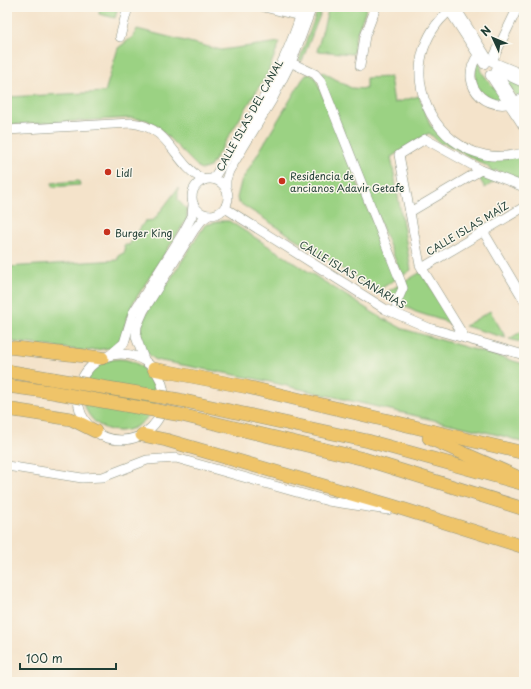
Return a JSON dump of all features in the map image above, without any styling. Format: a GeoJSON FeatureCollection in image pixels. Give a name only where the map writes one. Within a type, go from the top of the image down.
{"type":"FeatureCollection","features":[{"type":"Feature","properties":{"kind":"highway"},"geometry":{"type":"LineString","coordinates":[[7,347],[106,356]]}},
{"type":"Feature","properties":{"kind":"highway"},"geometry":{"type":"LineString","coordinates":[[154,369],[246,387],[524,453]]}},
{"type":"Feature","properties":{"kind":"highway"},"geometry":{"type":"LineString","coordinates":[[7,371],[180,400],[368,441],[524,484]]}},
{"type":"Feature","properties":{"kind":"highway"},"geometry":{"type":"LineString","coordinates":[[7,386],[51,392],[181,415],[364,459],[524,509]]}},
{"type":"Feature","properties":{"kind":"highway"},"geometry":{"type":"LineString","coordinates":[[7,409],[71,419],[95,431]]}},
{"type":"Feature","properties":{"kind":"highway"},"geometry":{"type":"LineString","coordinates":[[373,417],[458,449],[524,480]]}},
{"type":"Feature","properties":{"kind":"highway"},"geometry":{"type":"LineString","coordinates":[[142,435],[166,440],[524,547]]}},
{"type":"Feature","properties":{"kind":"street"},"geometry":{"type":"LineString","coordinates":[[120,37],[128,7]]}},
{"type":"Feature","properties":{"kind":"street"},"geometry":{"type":"LineString","coordinates":[[264,7],[300,16]]}},
{"type":"Feature","properties":{"kind":"street","name":"CALLE ISLAS DEL CANAL"},"geometry":{"type":"LineString","coordinates":[[209,180],[262,101],[285,55],[303,7]]}},
{"type":"Feature","properties":{"kind":"street","name":"CALLE ISLAS DEL CANAL"},"geometry":{"type":"LineString","coordinates":[[226,189],[226,180],[229,171],[272,100],[293,58],[312,7]]}},
{"type":"Feature","properties":{"kind":"street"},"geometry":{"type":"LineString","coordinates":[[360,66],[365,36],[376,7]]}},
{"type":"Feature","properties":{"kind":"street"},"geometry":{"type":"LineString","coordinates":[[492,66],[518,7]]}},
{"type":"Feature","properties":{"kind":"street"},"geometry":{"type":"LineString","coordinates":[[452,8],[517,101],[524,115]]}},
{"type":"Feature","properties":{"kind":"street"},"geometry":{"type":"LineString","coordinates":[[452,8],[478,55],[492,66],[524,83]]}},
{"type":"Feature","properties":{"kind":"street"},"geometry":{"type":"LineString","coordinates":[[452,8],[434,27],[422,56],[419,72],[426,105],[433,118],[446,134],[465,147],[484,155],[507,157],[524,153]]}},
{"type":"Feature","properties":{"kind":"street"},"geometry":{"type":"LineString","coordinates":[[478,55],[474,60],[470,74],[475,90],[489,103],[497,105],[517,101]]}},
{"type":"Feature","properties":{"kind":"street"},"geometry":{"type":"LineString","coordinates":[[296,65],[315,74],[321,81],[403,288],[396,304]]}},
{"type":"Feature","properties":{"kind":"street"},"geometry":{"type":"LineString","coordinates":[[492,66],[524,75]]}},
{"type":"Feature","properties":{"kind":"street"},"geometry":{"type":"LineString","coordinates":[[517,101],[524,127]]}},
{"type":"Feature","properties":{"kind":"street"},"geometry":{"type":"LineString","coordinates":[[106,356],[121,354],[132,355],[144,360],[154,369],[163,386],[164,406],[157,421],[142,435],[127,440],[110,438],[95,431],[85,420],[80,409],[78,393],[82,379],[90,367],[124,342],[133,313],[192,216],[192,198],[194,189],[188,173],[177,159],[167,152],[149,132],[131,123]]}},
{"type":"Feature","properties":{"kind":"street"},"geometry":{"type":"LineString","coordinates":[[7,130],[131,123],[144,124],[162,136],[193,173],[223,184],[226,189],[228,199],[225,208],[220,212],[210,215],[202,220],[194,230],[144,310],[137,326],[136,337],[144,360]]}},
{"type":"Feature","properties":{"kind":"street"},"geometry":{"type":"LineString","coordinates":[[465,338],[422,268],[399,155],[425,139],[481,170],[524,187]]}},
{"type":"Feature","properties":{"kind":"street"},"geometry":{"type":"LineString","coordinates":[[410,212],[481,170]]}},
{"type":"Feature","properties":{"kind":"street"},"geometry":{"type":"LineString","coordinates":[[194,189],[209,180]]}},
{"type":"Feature","properties":{"kind":"street"},"geometry":{"type":"LineString","coordinates":[[193,204],[200,212],[210,215]]}},
{"type":"Feature","properties":{"kind":"street","name":"CALLE ISLAS MAÍZ"},"geometry":{"type":"LineString","coordinates":[[422,268],[524,207]]}},
{"type":"Feature","properties":{"kind":"street","name":"CALLE ISLAS CANARIAS"},"geometry":{"type":"LineString","coordinates":[[225,208],[385,309],[429,328],[524,355]]}},
{"type":"Feature","properties":{"kind":"street"},"geometry":{"type":"LineString","coordinates":[[483,231],[524,300]]}},
{"type":"Feature","properties":{"kind":"street"},"geometry":{"type":"LineString","coordinates":[[7,466],[82,478],[103,478],[147,460],[176,458],[328,501],[431,518]]}},
{"type":"Feature","properties":{"kind":"green space"},"geometry":{"type":"Polygon","coordinates":[[[100,7],[118,7],[115,18],[99,14],[100,7]]]}},
{"type":"Feature","properties":{"kind":"green space"},"geometry":{"type":"Polygon","coordinates":[[[319,7],[323,7],[302,61],[299,60],[319,7]]]}},
{"type":"Feature","properties":{"kind":"green space"},"geometry":{"type":"Polygon","coordinates":[[[329,7],[367,7],[355,38],[353,54],[317,51],[329,7]]]}},
{"type":"Feature","properties":{"kind":"green space"},"geometry":{"type":"Polygon","coordinates":[[[137,29],[221,50],[280,42],[267,74],[210,167],[201,170],[158,127],[147,120],[131,118],[7,125],[7,97],[105,92],[118,48],[134,36],[137,29]]]}},
{"type":"Feature","properties":{"kind":"green space"},"geometry":{"type":"Polygon","coordinates":[[[477,60],[481,64],[480,70],[505,102],[488,97],[479,89],[476,84],[477,60]]]}},
{"type":"Feature","properties":{"kind":"green space"},"geometry":{"type":"Polygon","coordinates":[[[323,72],[351,88],[366,89],[366,78],[390,77],[394,103],[419,96],[431,127],[435,127],[463,150],[524,157],[524,181],[495,170],[493,173],[487,166],[444,143],[441,144],[429,133],[391,157],[411,270],[402,276],[320,75],[323,72]]]}},
{"type":"Feature","properties":{"kind":"green space"},"geometry":{"type":"Polygon","coordinates":[[[310,74],[315,77],[396,279],[377,291],[238,202],[237,198],[241,182],[302,80],[306,75],[310,74]]]}},
{"type":"Feature","properties":{"kind":"green space"},"geometry":{"type":"Polygon","coordinates":[[[506,78],[524,87],[524,93],[517,98],[505,80],[506,78]]]}},
{"type":"Feature","properties":{"kind":"green space"},"geometry":{"type":"Polygon","coordinates":[[[483,174],[498,179],[485,188],[478,176],[483,174]]]}},
{"type":"Feature","properties":{"kind":"green space"},"geometry":{"type":"Polygon","coordinates":[[[79,181],[80,185],[52,187],[52,183],[79,181]]]}},
{"type":"Feature","properties":{"kind":"green space"},"geometry":{"type":"Polygon","coordinates":[[[178,188],[178,200],[187,210],[187,219],[133,303],[122,336],[117,344],[110,348],[87,351],[7,341],[7,267],[118,260],[118,256],[125,252],[124,245],[129,245],[145,221],[154,220],[178,188]]]}},
{"type":"Feature","properties":{"kind":"green space"},"geometry":{"type":"Polygon","coordinates":[[[221,221],[229,221],[375,314],[403,329],[524,364],[524,443],[507,437],[257,379],[156,360],[147,352],[142,343],[140,334],[146,314],[163,285],[166,286],[205,225],[221,221]]]}},
{"type":"Feature","properties":{"kind":"green space"},"geometry":{"type":"Polygon","coordinates":[[[421,272],[453,324],[416,312],[382,295],[421,272]]]}},
{"type":"Feature","properties":{"kind":"green space"},"geometry":{"type":"Polygon","coordinates":[[[490,311],[506,338],[465,326],[490,311]]]}},
{"type":"Feature","properties":{"kind":"green space"},"geometry":{"type":"Polygon","coordinates":[[[524,330],[524,343],[509,339],[524,330]]]}},
{"type":"Feature","properties":{"kind":"green space"},"geometry":{"type":"Polygon","coordinates":[[[119,359],[133,362],[145,369],[152,381],[155,395],[152,409],[145,421],[133,428],[119,431],[105,428],[93,421],[86,409],[83,395],[86,381],[93,369],[105,362],[119,359]]]}},
{"type":"Feature","properties":{"kind":"place","name":"Lidl"},"geometry":{"type":"Point","coordinates":[108,172]}},
{"type":"Feature","properties":{"kind":"place","name":"Residencia de ancianos Adavir Getafe"},"geometry":{"type":"Point","coordinates":[282,181]}},
{"type":"Feature","properties":{"kind":"place","name":"Burger King"},"geometry":{"type":"Point","coordinates":[107,232]}}]}
